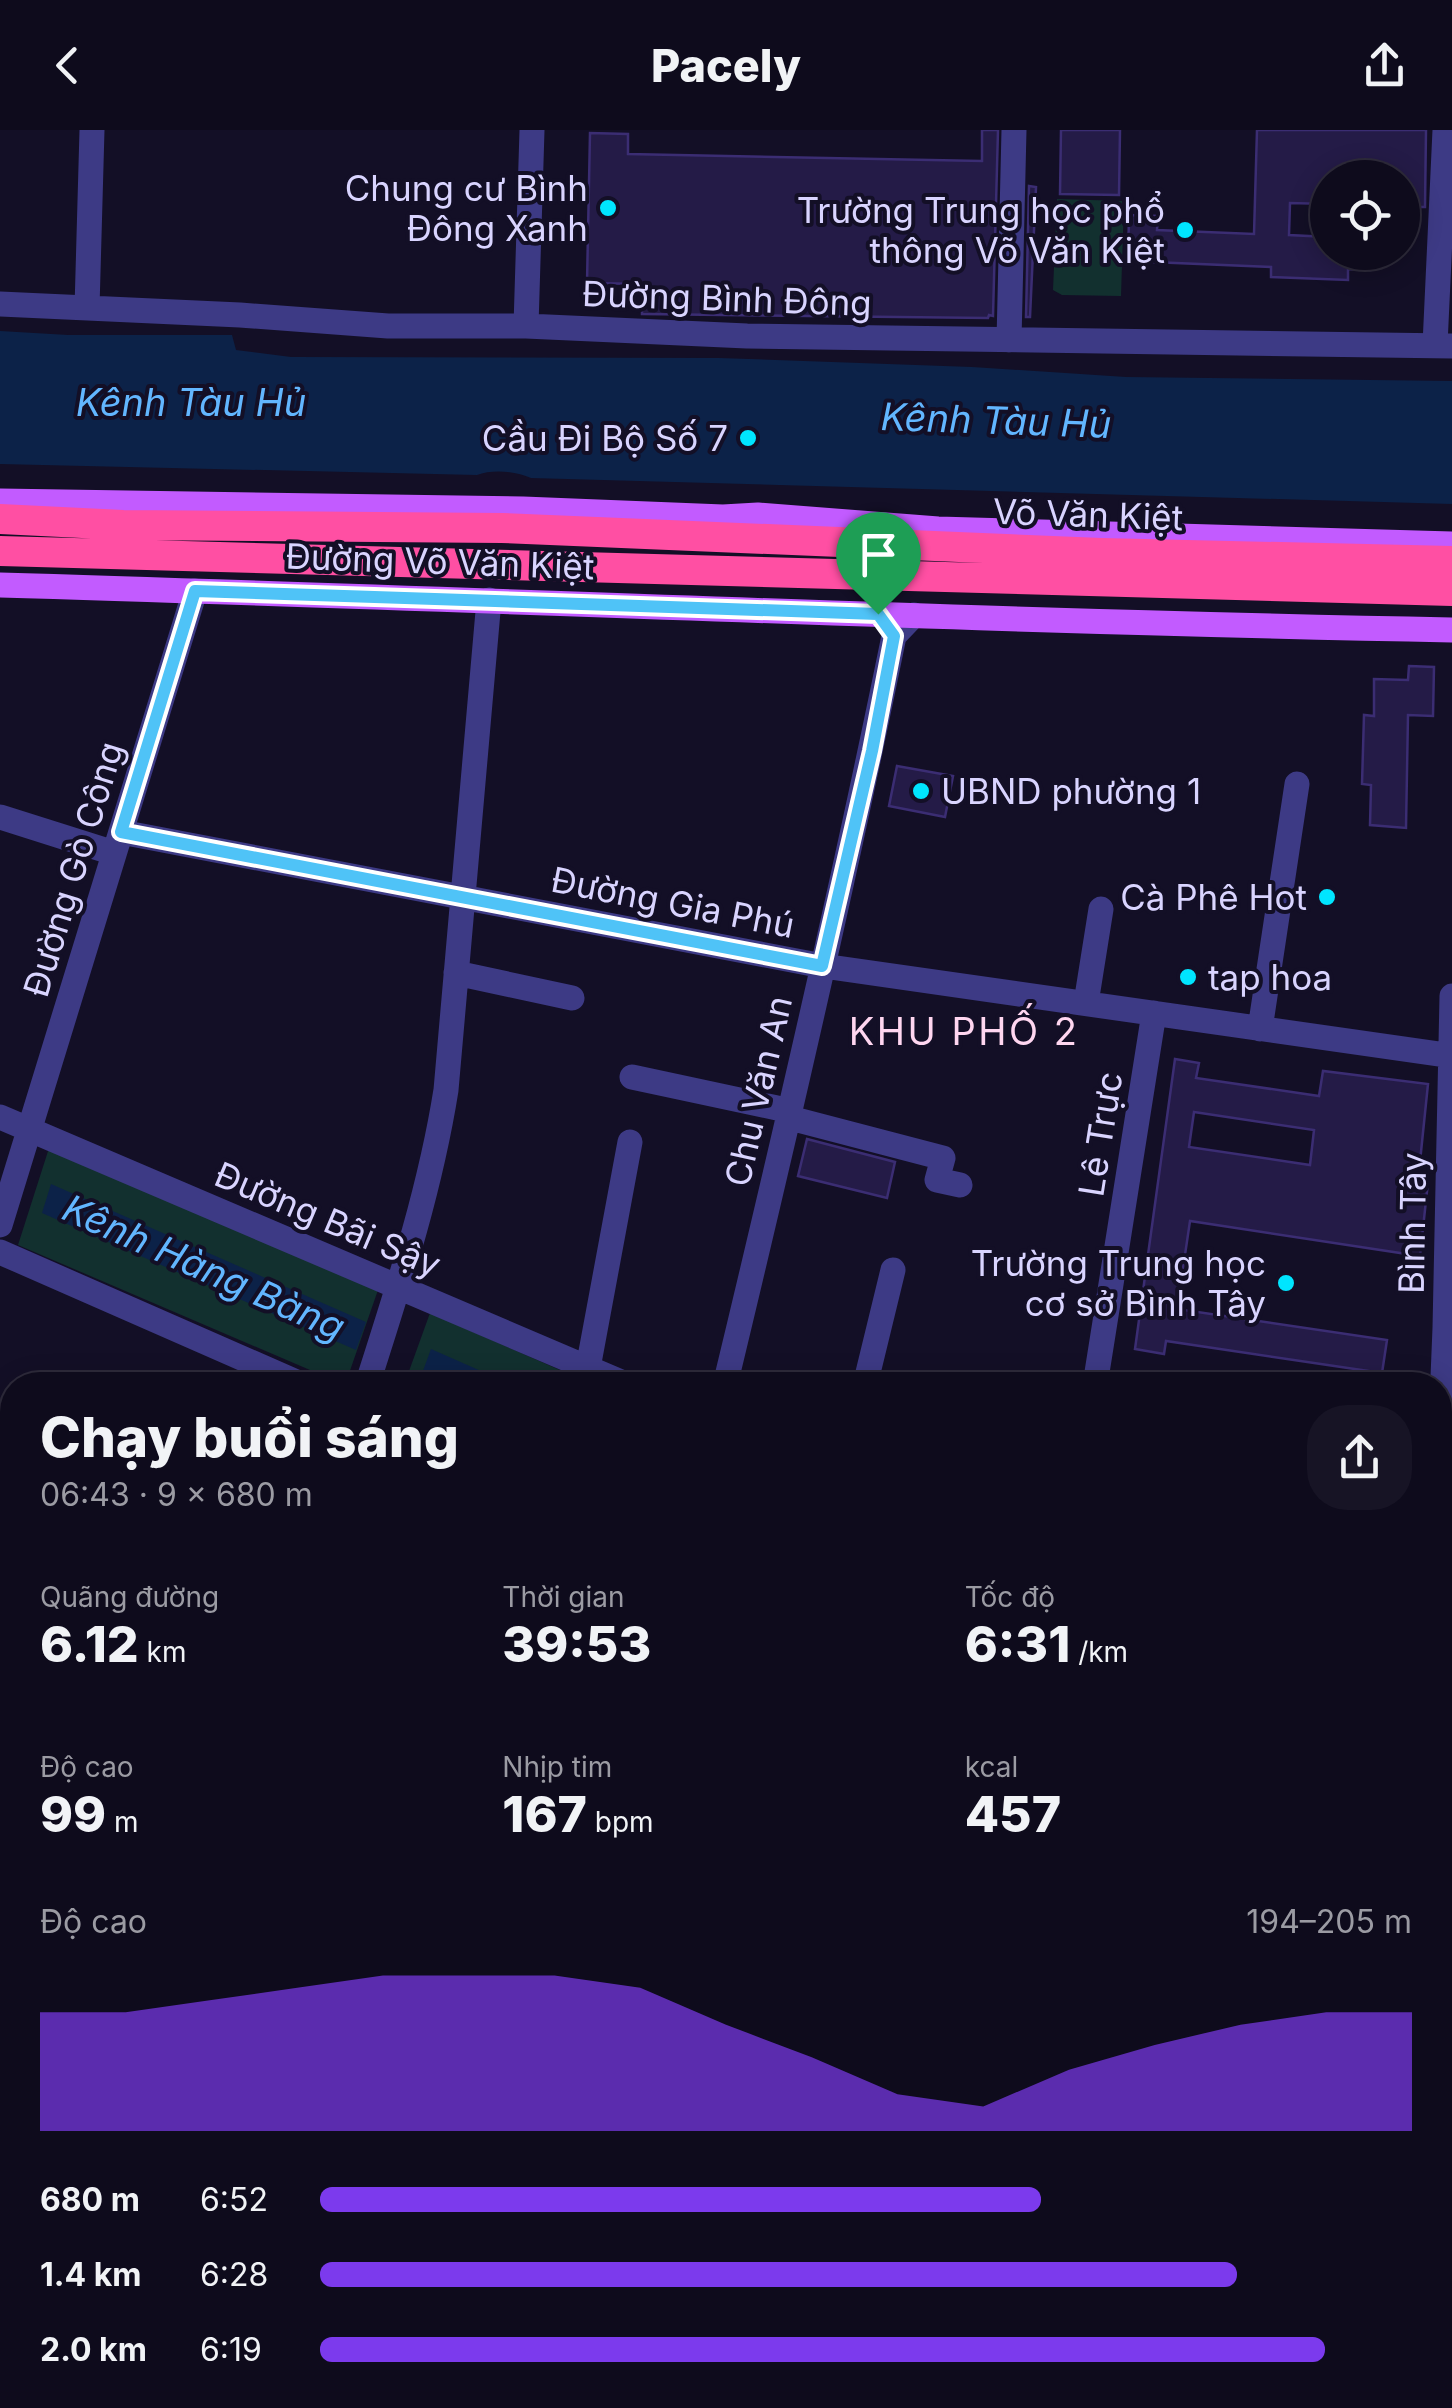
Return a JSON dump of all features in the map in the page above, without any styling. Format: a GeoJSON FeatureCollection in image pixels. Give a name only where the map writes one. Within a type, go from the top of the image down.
{"type":"FeatureCollection","features":[{"type":"Feature","properties":{"kind":"highway","name":"Đường Võ Văn Kiệt"},"geometry":{"type":"LineString","coordinates":[[0,519],[122,525],[723,528]]}},
{"type":"Feature","properties":{"kind":"highway","name":"Võ Văn Kiệt"},"geometry":{"type":"LineString","coordinates":[[723,528],[1101,552],[1452,561]]}},
{"type":"Feature","properties":{"kind":"highway","name":"Đường Võ Văn Kiệt"},"geometry":{"type":"LineString","coordinates":[[0,551],[717,592]]}},
{"type":"Feature","properties":{"kind":"highway","name":"Võ Văn Kiệt"},"geometry":{"type":"LineString","coordinates":[[717,592],[1452,590]]}},
{"type":"Feature","properties":{"kind":"main road","name":"Đường Võ Văn Kiệt"},"geometry":{"type":"LineString","coordinates":[[0,500],[523,509],[723,528]]}},
{"type":"Feature","properties":{"kind":"main road","name":"Võ Văn Kiệt"},"geometry":{"type":"LineString","coordinates":[[723,528],[758,515],[938,529],[1452,544]]}},
{"type":"Feature","properties":{"kind":"main road","name":"Đường Võ Văn Kiệt"},"geometry":{"type":"LineString","coordinates":[[0,585],[488,600],[717,592],[878,614]]}},
{"type":"Feature","properties":{"kind":"main road"},"geometry":{"type":"LineString","coordinates":[[878,614],[1449,635]]}},
{"type":"Feature","properties":{"kind":"street"},"geometry":{"type":"LineString","coordinates":[[87,308],[92,130]]}},
{"type":"Feature","properties":{"kind":"street"},"geometry":{"type":"LineString","coordinates":[[526,326],[532,130]]}},
{"type":"Feature","properties":{"kind":"street"},"geometry":{"type":"LineString","coordinates":[[1009,340],[1014,130]]}},
{"type":"Feature","properties":{"kind":"street"},"geometry":{"type":"LineString","coordinates":[[1444,345],[1445,130]]}},
{"type":"Feature","properties":{"kind":"street","name":"Đường Bình Đông"},"geometry":{"type":"LineString","coordinates":[[0,304],[388,326],[526,326],[746,336],[1444,345]]}},
{"type":"Feature","properties":{"kind":"street","name":"Đường Gò Công"},"geometry":{"type":"LineString","coordinates":[[0,1225],[195,591]]}},
{"type":"Feature","properties":{"kind":"street"},"geometry":{"type":"LineString","coordinates":[[371,1372],[422,1207],[440,1126],[452,1045],[488,600]]}},
{"type":"Feature","properties":{"kind":"street"},"geometry":{"type":"LineString","coordinates":[[878,614],[894,636],[914,615]]}},
{"type":"Feature","properties":{"kind":"street","name":"Chu Văn An"},"geometry":{"type":"LineString","coordinates":[[727,1372],[791,1114],[894,636]]}},
{"type":"Feature","properties":{"kind":"street"},"geometry":{"type":"LineString","coordinates":[[1260,1029],[1297,784]]}},
{"type":"Feature","properties":{"kind":"street","name":"Đường Gia Phú"},"geometry":{"type":"LineString","coordinates":[[0,816],[118,842],[463,898],[822,966],[1451,1056]]}},
{"type":"Feature","properties":{"kind":"street"},"geometry":{"type":"LineString","coordinates":[[1086,1003],[1101,910]]}},
{"type":"Feature","properties":{"kind":"street"},"geometry":{"type":"LineString","coordinates":[[456,974],[572,998]]}},
{"type":"Feature","properties":{"kind":"street","name":"Bình Tây"},"geometry":{"type":"LineString","coordinates":[[1447,1372],[1452,996]]}},
{"type":"Feature","properties":{"kind":"street","name":"Lê Trực"},"geometry":{"type":"LineString","coordinates":[[1097,1372],[1154,1013]]}},
{"type":"Feature","properties":{"kind":"street"},"geometry":{"type":"LineString","coordinates":[[632,1077],[791,1114],[943,1158],[938,1180],[960,1185]]}},
{"type":"Feature","properties":{"kind":"street","name":"Đường Bãi Sậy"},"geometry":{"type":"LineString","coordinates":[[0,1117],[597,1372]]}},
{"type":"Feature","properties":{"kind":"street"},"geometry":{"type":"LineString","coordinates":[[588,1368],[630,1142]]}},
{"type":"Feature","properties":{"kind":"street"},"geometry":{"type":"LineString","coordinates":[[0,1252],[273,1372]]}},
{"type":"Feature","properties":{"kind":"street"},"geometry":{"type":"LineString","coordinates":[[868,1372],[893,1270]]}},
{"type":"Feature","properties":{"kind":"green space"},"geometry":{"type":"Polygon","coordinates":[[[1057,199],[1124,201],[1121,296],[1062,295],[1053,290],[1057,199]]]}},
{"type":"Feature","properties":{"kind":"green space"},"geometry":{"type":"Polygon","coordinates":[[[50,1145],[378,1290],[350,1372],[315,1372],[18,1245],[50,1145]]]}},
{"type":"Feature","properties":{"kind":"green space"},"geometry":{"type":"Polygon","coordinates":[[[430,1313],[564,1372],[409,1372],[430,1313]]]}},
{"type":"Feature","properties":{"kind":"water","name":"Kênh Tàu Hủ"},"geometry":{"type":"Polygon","coordinates":[[[0,331],[232,335],[236,350],[291,357],[719,358],[1126,377],[1452,381],[1452,504],[531,478],[504,472],[477,475],[0,464],[0,331]]]}},
{"type":"Feature","properties":{"kind":"water","name":"Kênh Hàng Bàng"},"geometry":{"type":"Polygon","coordinates":[[[51,1184],[366,1322],[356,1350],[42,1213],[51,1184]]]}},
{"type":"Feature","properties":{"kind":"water"},"geometry":{"type":"Polygon","coordinates":[[[431,1349],[483,1372],[423,1372],[431,1349]]]}},
{"type":"Feature","properties":{"kind":"building"},"geometry":{"type":"Polygon","coordinates":[[[982,130],[998,130],[993,316],[988,318],[642,314],[642,284],[587,283],[590,133],[628,134],[628,154],[982,161],[982,130]]]}},
{"type":"Feature","properties":{"kind":"building"},"geometry":{"type":"Polygon","coordinates":[[[1061,130],[1120,130],[1119,195],[1060,194],[1061,130]]]}},
{"type":"Feature","properties":{"kind":"building"},"geometry":{"type":"Polygon","coordinates":[[[1257,130],[1426,130],[1425,207],[1420,207],[1420,160],[1310,160],[1310,204],[1290,203],[1289,235],[1310,236],[1310,270],[1348,270],[1348,280],[1271,277],[1271,267],[1128,261],[1129,215],[1158,216],[1157,230],[1254,234],[1257,130]]]}},
{"type":"Feature","properties":{"kind":"building"},"geometry":{"type":"Polygon","coordinates":[[[1029,186],[1036,187],[1030,317],[1026,317],[1029,186]]]}},
{"type":"Feature","properties":{"kind":"building"},"geometry":{"type":"Polygon","coordinates":[[[1409,666],[1434,667],[1433,716],[1408,715],[1406,828],[1370,825],[1371,785],[1362,784],[1364,715],[1374,716],[1374,679],[1408,680],[1409,666]]]}},
{"type":"Feature","properties":{"kind":"building","name":"UBND phường 1"},"geometry":{"type":"Polygon","coordinates":[[[897,766],[953,776],[945,817],[889,806],[897,766]]]}},
{"type":"Feature","properties":{"kind":"building"},"geometry":{"type":"Polygon","coordinates":[[[1175,1059],[1199,1063],[1196,1078],[1319,1096],[1323,1071],[1428,1084],[1418,1181],[1428,1182],[1420,1256],[1190,1221],[1177,1309],[1387,1340],[1382,1372],[1166,1341],[1164,1354],[1135,1349],[1175,1059]],[[1194,1112],[1189,1147],[1310,1165],[1314,1130],[1194,1112]]]}},
{"type":"Feature","properties":{"kind":"building"},"geometry":{"type":"Polygon","coordinates":[[[807,1139],[895,1162],[887,1198],[798,1176],[807,1139]]]}},
{"type":"Feature","properties":{"kind":"place","name":"Chung cư Bình Đông Xanh"},"geometry":{"type":"Point","coordinates":[608,208]}},
{"type":"Feature","properties":{"kind":"place","name":"Trường Trung học phổ thông Võ Văn Kiệt"},"geometry":{"type":"Point","coordinates":[1185,230]}},
{"type":"Feature","properties":{"kind":"place","name":"Cầu Đi Bộ Số 7"},"geometry":{"type":"Point","coordinates":[748,438]}},
{"type":"Feature","properties":{"kind":"place","name":"UBND phường 1"},"geometry":{"type":"Point","coordinates":[921,791]}},
{"type":"Feature","properties":{"kind":"place","name":"Cà Phê Hot"},"geometry":{"type":"Point","coordinates":[1327,897]}},
{"type":"Feature","properties":{"kind":"place","name":"tap hoa"},"geometry":{"type":"Point","coordinates":[1188,977]}},
{"type":"Feature","properties":{"kind":"place","name":"Trường Trung học cơ sở Bình Tây"},"geometry":{"type":"Point","coordinates":[1286,1283]}},
{"type":"Feature","properties":{"kind":"district","name":"KHU PHỐ 2"},"geometry":{"type":"Point","coordinates":[964,1031]}},
{"type":"Feature","properties":{"kind":"route"},"geometry":{"type":"LineString","coordinates":[[195,591],[878,614],[894,636],[872,751],[822,966],[121,832],[195,591]]}}]}
